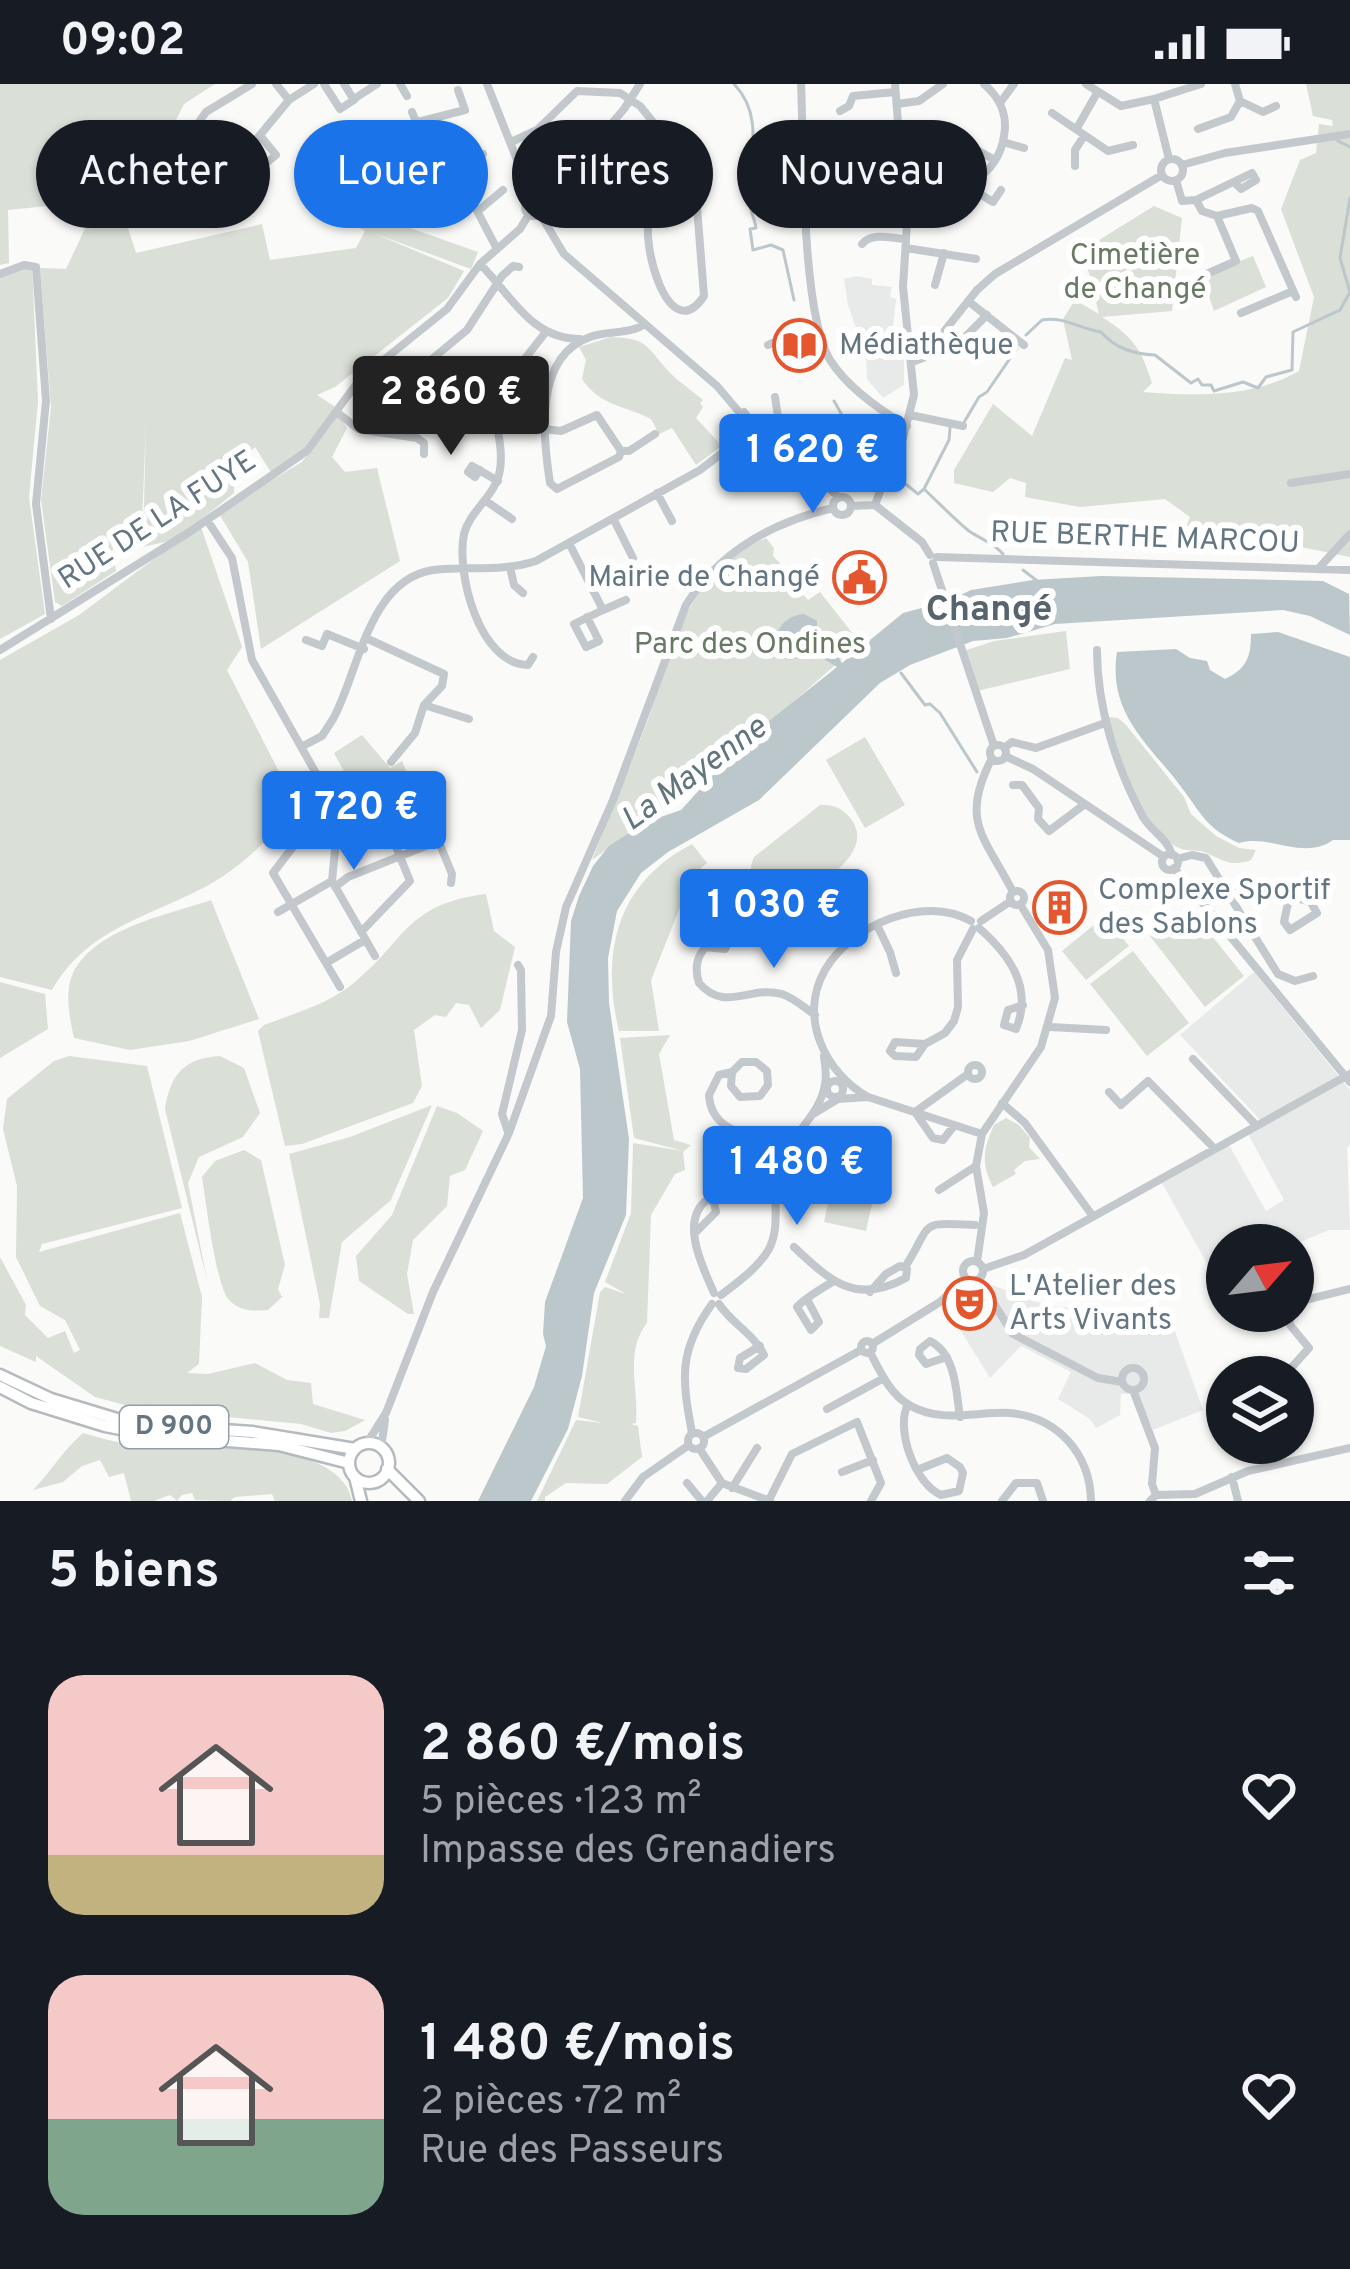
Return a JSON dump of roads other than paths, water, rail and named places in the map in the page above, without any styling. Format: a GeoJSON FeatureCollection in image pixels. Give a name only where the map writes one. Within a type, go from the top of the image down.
{"type":"FeatureCollection","features":[{"type":"Feature","properties":{"kind":"main road","name":"D 900"},"geometry":{"type":"LineString","coordinates":[[0,1375],[51,1399],[118,1419],[361,1446]]}},
{"type":"Feature","properties":{"kind":"main road","name":"D 900"},"geometry":{"type":"LineString","coordinates":[[0,1387],[105,1426],[151,1435],[279,1445],[349,1463]]}},
{"type":"Feature","properties":{"kind":"main road"},"geometry":{"type":"LineString","coordinates":[[361,1446],[381,1448],[387,1469],[362,1501],[349,1463],[361,1446]]}},
{"type":"Feature","properties":{"kind":"main road"},"geometry":{"type":"LineString","coordinates":[[387,1469],[418,1501]]}},
{"type":"Feature","properties":{"kind":"main road"},"geometry":{"type":"LineString","coordinates":[[355,1477],[402,1488]]}},
{"type":"Feature","properties":{"kind":"street"},"geometry":{"type":"LineString","coordinates":[[200,120],[252,84]]}},
{"type":"Feature","properties":{"kind":"street"},"geometry":{"type":"LineString","coordinates":[[276,84],[289,100]]}},
{"type":"Feature","properties":{"kind":"street"},"geometry":{"type":"LineString","coordinates":[[270,127],[289,100],[314,84]]}},
{"type":"Feature","properties":{"kind":"street"},"geometry":{"type":"LineString","coordinates":[[324,84],[340,109],[354,100],[344,84]]}},
{"type":"Feature","properties":{"kind":"street"},"geometry":{"type":"LineString","coordinates":[[357,97],[377,84]]}},
{"type":"Feature","properties":{"kind":"street"},"geometry":{"type":"LineString","coordinates":[[400,84],[406,96]]}},
{"type":"Feature","properties":{"kind":"street"},"geometry":{"type":"LineString","coordinates":[[487,84],[511,142],[537,130],[577,91],[620,94],[651,120]]}},
{"type":"Feature","properties":{"kind":"street","name":"RUE DE LA FUYE"},"geometry":{"type":"LineString","coordinates":[[613,120],[640,84]]}},
{"type":"Feature","properties":{"kind":"street"},"geometry":{"type":"LineString","coordinates":[[801,84],[817,324],[824,348],[844,379],[908,420],[964,426]]}},
{"type":"Feature","properties":{"kind":"street"},"geometry":{"type":"LineString","coordinates":[[897,104],[919,101],[943,84]]}},
{"type":"Feature","properties":{"kind":"street"},"geometry":{"type":"LineString","coordinates":[[984,84],[1000,104],[1005,120],[1004,142],[987,168]]}},
{"type":"Feature","properties":{"kind":"street"},"geometry":{"type":"LineString","coordinates":[[1000,104],[1014,84]]}},
{"type":"Feature","properties":{"kind":"street"},"geometry":{"type":"LineString","coordinates":[[1086,84],[1121,106],[1201,84]]}},
{"type":"Feature","properties":{"kind":"street"},"geometry":{"type":"LineString","coordinates":[[1198,129],[1231,117],[1240,101],[1235,84]]}},
{"type":"Feature","properties":{"kind":"street"},"geometry":{"type":"LineString","coordinates":[[840,111],[853,96],[895,88],[898,120]]}},
{"type":"Feature","properties":{"kind":"street"},"geometry":{"type":"LineString","coordinates":[[427,120],[465,110],[458,90]]}},
{"type":"Feature","properties":{"kind":"street"},"geometry":{"type":"LineString","coordinates":[[1075,166],[1080,132],[1097,92]]}},
{"type":"Feature","properties":{"kind":"street"},"geometry":{"type":"LineString","coordinates":[[1154,99],[1169,159]]}},
{"type":"Feature","properties":{"kind":"street"},"geometry":{"type":"LineString","coordinates":[[1240,101],[1263,112],[1276,106]]}},
{"type":"Feature","properties":{"kind":"street"},"geometry":{"type":"LineString","coordinates":[[412,112],[418,120]]}},
{"type":"Feature","properties":{"kind":"street"},"geometry":{"type":"LineString","coordinates":[[1052,113],[1108,152],[1133,145]]}},
{"type":"Feature","properties":{"kind":"street"},"geometry":{"type":"LineString","coordinates":[[1169,159],[1182,165],[1225,152],[1350,134]]}},
{"type":"Feature","properties":{"kind":"street"},"geometry":{"type":"LineString","coordinates":[[1004,142],[1024,148]]}},
{"type":"Feature","properties":{"kind":"street"},"geometry":{"type":"LineString","coordinates":[[987,155],[996,160]]}},
{"type":"Feature","properties":{"kind":"street"},"geometry":{"type":"LineString","coordinates":[[1162,175],[1169,159]]}},
{"type":"Feature","properties":{"kind":"street"},"geometry":{"type":"LineString","coordinates":[[1176,180],[1183,174],[1182,165]]}},
{"type":"Feature","properties":{"kind":"street"},"geometry":{"type":"LineString","coordinates":[[1162,175],[1176,180]]}},
{"type":"Feature","properties":{"kind":"street"},"geometry":{"type":"LineString","coordinates":[[912,362],[923,358],[995,274],[1162,175]]}},
{"type":"Feature","properties":{"kind":"street"},"geometry":{"type":"LineString","coordinates":[[1176,180],[1182,200],[1196,200],[1236,184]]}},
{"type":"Feature","properties":{"kind":"street"},"geometry":{"type":"LineString","coordinates":[[690,183],[696,194],[704,296],[697,306],[684,310],[671,305],[658,285],[647,224],[658,204],[690,183]]}},
{"type":"Feature","properties":{"kind":"street"},"geometry":{"type":"LineString","coordinates":[[488,203],[503,190]]}},
{"type":"Feature","properties":{"kind":"street"},"geometry":{"type":"LineString","coordinates":[[987,199],[992,202],[1001,190]]}},
{"type":"Feature","properties":{"kind":"street"},"geometry":{"type":"LineString","coordinates":[[1196,200],[1209,217],[1252,208],[1258,211],[1295,294],[1241,313]]}},
{"type":"Feature","properties":{"kind":"street"},"geometry":{"type":"LineString","coordinates":[[1202,276],[1236,260],[1217,216]]}},
{"type":"Feature","properties":{"kind":"street"},"geometry":{"type":"LineString","coordinates":[[486,228],[497,249]]}},
{"type":"Feature","properties":{"kind":"street","name":"RUE DE LA FUYE"},"geometry":{"type":"LineString","coordinates":[[0,650],[307,451],[360,379],[447,309],[480,265],[521,228]]}},
{"type":"Feature","properties":{"kind":"street"},"geometry":{"type":"LineString","coordinates":[[548,228],[564,254],[724,392],[744,418],[777,437],[839,498],[855,507]]}},
{"type":"Feature","properties":{"kind":"street"},"geometry":{"type":"LineString","coordinates":[[875,505],[894,472],[908,420],[912,362],[905,310],[907,228]]}},
{"type":"Feature","properties":{"kind":"street"},"geometry":{"type":"LineString","coordinates":[[862,244],[879,236],[976,259]]}},
{"type":"Feature","properties":{"kind":"street"},"geometry":{"type":"LineString","coordinates":[[935,285],[944,254]]}},
{"type":"Feature","properties":{"kind":"street"},"geometry":{"type":"LineString","coordinates":[[0,274],[24,265],[36,267],[46,401],[36,504],[51,619]]}},
{"type":"Feature","properties":{"kind":"street"},"geometry":{"type":"LineString","coordinates":[[480,265],[544,333],[581,339],[635,331],[645,324]]}},
{"type":"Feature","properties":{"kind":"street"},"geometry":{"type":"LineString","coordinates":[[401,378],[467,330],[498,282],[513,266],[519,267]]}},
{"type":"Feature","properties":{"kind":"street"},"geometry":{"type":"LineString","coordinates":[[968,301],[1024,345]]}},
{"type":"Feature","properties":{"kind":"street"},"geometry":{"type":"LineString","coordinates":[[955,347],[987,315]]}},
{"type":"Feature","properties":{"kind":"street"},"geometry":{"type":"LineString","coordinates":[[768,345],[817,324]]}},
{"type":"Feature","properties":{"kind":"street"},"geometry":{"type":"LineString","coordinates":[[533,657],[527,665],[516,665],[488,640],[471,604],[465,532],[498,481],[501,452],[491,397],[496,378],[520,365],[544,333]]}},
{"type":"Feature","properties":{"kind":"street"},"geometry":{"type":"LineString","coordinates":[[581,339],[555,371],[543,413],[550,483],[557,489],[620,457],[621,452]]}},
{"type":"Feature","properties":{"kind":"street"},"geometry":{"type":"LineString","coordinates":[[432,359],[438,370]]}},
{"type":"Feature","properties":{"kind":"street"},"geometry":{"type":"LineString","coordinates":[[775,397],[777,437]]}},
{"type":"Feature","properties":{"kind":"street"},"geometry":{"type":"LineString","coordinates":[[462,419],[493,412]]}},
{"type":"Feature","properties":{"kind":"street"},"geometry":{"type":"LineString","coordinates":[[338,413],[358,429],[417,438],[424,443],[424,454]]}},
{"type":"Feature","properties":{"kind":"street"},"geometry":{"type":"LineString","coordinates":[[544,429],[561,431],[597,415],[621,452]]}},
{"type":"Feature","properties":{"kind":"street"},"geometry":{"type":"LineString","coordinates":[[301,747],[322,736],[333,719],[381,602],[418,574],[536,561],[700,470],[735,442],[744,418]]}},
{"type":"Feature","properties":{"kind":"street"},"geometry":{"type":"LineString","coordinates":[[621,452],[655,434]]}},
{"type":"Feature","properties":{"kind":"street"},"geometry":{"type":"LineString","coordinates":[[480,470],[498,481]]}},
{"type":"Feature","properties":{"kind":"street"},"geometry":{"type":"LineString","coordinates":[[1291,483],[1350,474]]}},
{"type":"Feature","properties":{"kind":"street"},"geometry":{"type":"LineString","coordinates":[[658,493],[672,521]]}},
{"type":"Feature","properties":{"kind":"street"},"geometry":{"type":"LineString","coordinates":[[381,1448],[386,1413],[433,1292],[509,1133],[550,1016],[566,907],[613,800],[686,605],[705,578],[737,548],[833,508],[839,498]]}},
{"type":"Feature","properties":{"kind":"street"},"geometry":{"type":"LineString","coordinates":[[486,501],[512,519]]}},
{"type":"Feature","properties":{"kind":"street"},"geometry":{"type":"LineString","coordinates":[[833,508],[841,515],[855,507],[875,505],[922,542],[933,558],[966,665],[1001,750],[1172,860],[1348,1077],[1024,1255],[965,1265],[966,1278]]}},
{"type":"Feature","properties":{"kind":"street"},"geometry":{"type":"LineString","coordinates":[[613,518],[633,558]]}},
{"type":"Feature","properties":{"kind":"street"},"geometry":{"type":"LineString","coordinates":[[207,520],[232,558],[252,660],[330,798],[337,832],[333,884],[374,956]]}},
{"type":"Feature","properties":{"kind":"street"},"geometry":{"type":"LineString","coordinates":[[1318,569],[1350,535]]}},
{"type":"Feature","properties":{"kind":"street"},"geometry":{"type":"LineString","coordinates":[[568,543],[602,610]]}},
{"type":"Feature","properties":{"kind":"street","name":"RUE BERTHE MARCOU"},"geometry":{"type":"LineString","coordinates":[[933,558],[1350,570]]}},
{"type":"Feature","properties":{"kind":"street"},"geometry":{"type":"LineString","coordinates":[[510,567],[514,585],[524,593]]}},
{"type":"Feature","properties":{"kind":"street"},"geometry":{"type":"LineString","coordinates":[[587,617],[626,600]]}},
{"type":"Feature","properties":{"kind":"street"},"geometry":{"type":"LineString","coordinates":[[306,640],[322,646],[327,634],[444,674],[442,686],[424,705],[415,733],[392,762]]}},
{"type":"Feature","properties":{"kind":"street"},"geometry":{"type":"LineString","coordinates":[[1097,650],[1106,723],[1141,813],[1170,846],[1172,860]]}},
{"type":"Feature","properties":{"kind":"street"},"geometry":{"type":"LineString","coordinates":[[424,705],[470,719]]}},
{"type":"Feature","properties":{"kind":"street"},"geometry":{"type":"LineString","coordinates":[[1106,723],[1036,748],[1012,742],[990,752],[992,758],[980,783],[976,824],[980,838],[1041,933],[1054,971],[1055,998],[1041,1047],[982,1134],[976,1166],[984,1213],[979,1280],[1013,1334],[1098,1378],[1122,1382],[1133,1390],[1155,1448],[1153,1498],[1205,1491],[1232,1477],[1350,1448]]}},
{"type":"Feature","properties":{"kind":"street"},"geometry":{"type":"LineString","coordinates":[[1013,785],[1027,791],[1039,808],[1037,819],[1048,831],[1085,804]]}},
{"type":"Feature","properties":{"kind":"street"},"geometry":{"type":"LineString","coordinates":[[422,798],[452,874],[451,883]]}},
{"type":"Feature","properties":{"kind":"street"},"geometry":{"type":"LineString","coordinates":[[326,963],[363,936],[410,881],[390,832],[302,835],[273,873],[340,987]]}},
{"type":"Feature","properties":{"kind":"street"},"geometry":{"type":"LineString","coordinates":[[278,911],[438,841]]}},
{"type":"Feature","properties":{"kind":"street"},"geometry":{"type":"LineString","coordinates":[[1172,860],[1207,858],[1278,974],[1295,981],[1313,976]]}},
{"type":"Feature","properties":{"kind":"street"},"geometry":{"type":"LineString","coordinates":[[333,868],[348,877]]}},
{"type":"Feature","properties":{"kind":"street"},"geometry":{"type":"LineString","coordinates":[[1231,896],[1244,889],[1310,902],[1317,914],[1290,931],[1284,922],[1289,898]]}},
{"type":"Feature","properties":{"kind":"street"},"geometry":{"type":"LineString","coordinates":[[925,1044],[954,1021],[957,960],[976,925],[1015,899]]}},
{"type":"Feature","properties":{"kind":"street"},"geometry":{"type":"LineString","coordinates":[[625,1501],[643,1478],[694,1447],[697,1435],[683,1391],[683,1369],[698,1324],[769,1249],[776,1218],[776,1176],[786,1147],[812,1115],[825,1086],[815,1015],[825,969],[877,925],[903,914],[930,911],[976,925],[1006,955],[1018,977],[1023,1005]]}},
{"type":"Feature","properties":{"kind":"street"},"geometry":{"type":"LineString","coordinates":[[877,925],[896,973]]}},
{"type":"Feature","properties":{"kind":"street"},"geometry":{"type":"LineString","coordinates":[[705,946],[697,958],[697,975],[713,995],[728,1000],[778,993],[815,1015]]}},
{"type":"Feature","properties":{"kind":"street"},"geometry":{"type":"LineString","coordinates":[[509,1133],[502,1114],[522,1030],[518,965]]}},
{"type":"Feature","properties":{"kind":"street"},"geometry":{"type":"LineString","coordinates":[[1050,1027],[1106,1030]]}},
{"type":"Feature","properties":{"kind":"street"},"geometry":{"type":"LineString","coordinates":[[812,1115],[843,1091],[824,1055]]}},
{"type":"Feature","properties":{"kind":"street"},"geometry":{"type":"LineString","coordinates":[[1193,1059],[1256,1125]]}},
{"type":"Feature","properties":{"kind":"street"},"geometry":{"type":"LineString","coordinates":[[732,1072],[731,1086],[740,1097],[754,1099],[768,1085],[767,1071],[756,1062],[742,1062],[732,1072],[719,1075],[710,1088],[709,1104],[715,1116],[734,1131],[786,1147]]}},
{"type":"Feature","properties":{"kind":"street"},"geometry":{"type":"LineString","coordinates":[[915,1112],[968,1074]]}},
{"type":"Feature","properties":{"kind":"street"},"geometry":{"type":"LineString","coordinates":[[825,1086],[841,1081],[868,1097],[982,1134]]}},
{"type":"Feature","properties":{"kind":"street"},"geometry":{"type":"LineString","coordinates":[[1109,1092],[1121,1106],[1148,1081],[1214,1148]]}},
{"type":"Feature","properties":{"kind":"street"},"geometry":{"type":"LineString","coordinates":[[825,1086],[838,1099],[868,1097]]}},
{"type":"Feature","properties":{"kind":"street"},"geometry":{"type":"LineString","coordinates":[[1002,1103],[1024,1123],[1092,1215]]}},
{"type":"Feature","properties":{"kind":"street"},"geometry":{"type":"LineString","coordinates":[[915,1112],[927,1132],[943,1140],[953,1126]]}},
{"type":"Feature","properties":{"kind":"street"},"geometry":{"type":"LineString","coordinates":[[927,1132],[931,1118]]}},
{"type":"Feature","properties":{"kind":"street"},"geometry":{"type":"LineString","coordinates":[[939,1190],[976,1166]]}},
{"type":"Feature","properties":{"kind":"street"},"geometry":{"type":"LineString","coordinates":[[794,1247],[834,1281],[870,1292],[906,1278],[905,1267],[925,1228],[936,1223],[975,1225]]}},
{"type":"Feature","properties":{"kind":"street"},"geometry":{"type":"LineString","coordinates":[[695,1233],[700,1261],[717,1299],[760,1346]]}},
{"type":"Feature","properties":{"kind":"street"},"geometry":{"type":"LineString","coordinates":[[697,1435],[868,1349],[940,1302],[966,1278]]}},
{"type":"Feature","properties":{"kind":"street"},"geometry":{"type":"LineString","coordinates":[[966,1278],[979,1280]]}},
{"type":"Feature","properties":{"kind":"street"},"geometry":{"type":"LineString","coordinates":[[807,1299],[834,1281]]}},
{"type":"Feature","properties":{"kind":"street"},"geometry":{"type":"LineString","coordinates":[[1314,1298],[1350,1289]]}},
{"type":"Feature","properties":{"kind":"street"},"geometry":{"type":"LineString","coordinates":[[1297,1332],[1309,1343],[1299,1356]]}},
{"type":"Feature","properties":{"kind":"street"},"geometry":{"type":"LineString","coordinates":[[868,1349],[884,1378],[908,1404],[936,1416],[1008,1413],[1050,1426],[1080,1453],[1091,1501]]}},
{"type":"Feature","properties":{"kind":"street"},"geometry":{"type":"LineString","coordinates":[[946,1357],[960,1417]]}},
{"type":"Feature","properties":{"kind":"street"},"geometry":{"type":"LineString","coordinates":[[1122,1382],[1127,1369],[1141,1371],[1142,1385],[1133,1390]]}},
{"type":"Feature","properties":{"kind":"street"},"geometry":{"type":"LineString","coordinates":[[827,1409],[884,1378]]}},
{"type":"Feature","properties":{"kind":"street"},"geometry":{"type":"LineString","coordinates":[[908,1404],[902,1423],[917,1470],[931,1490],[941,1495],[959,1491],[963,1482],[960,1467],[947,1458],[917,1470]]}},
{"type":"Feature","properties":{"kind":"street"},"geometry":{"type":"LineString","coordinates":[[361,1446],[386,1413]]}},
{"type":"Feature","properties":{"kind":"street"},"geometry":{"type":"LineString","coordinates":[[694,1447],[722,1483],[770,1500],[792,1454],[851,1423],[861,1426],[881,1483],[872,1501]]}},
{"type":"Feature","properties":{"kind":"street"},"geometry":{"type":"LineString","coordinates":[[731,1488],[758,1448]]}},
{"type":"Feature","properties":{"kind":"street"},"geometry":{"type":"LineString","coordinates":[[842,1472],[873,1460]]}},
{"type":"Feature","properties":{"kind":"street"},"geometry":{"type":"LineString","coordinates":[[1232,1477],[1238,1501]]}},
{"type":"Feature","properties":{"kind":"street"},"geometry":{"type":"LineString","coordinates":[[1006,1499],[1016,1483],[1026,1481],[1042,1489],[1043,1501]]}},
{"type":"Feature","properties":{"kind":"street"},"geometry":{"type":"LineString","coordinates":[[687,1483],[704,1501],[722,1483]]}},
{"type":"Feature","properties":{"kind":"waterway"},"geometry":{"type":"LineString","coordinates":[[734,84],[744,97],[753,125],[753,250],[771,245],[783,250],[794,300]]}},
{"type":"Feature","properties":{"kind":"waterway"},"geometry":{"type":"LineString","coordinates":[[1338,141],[1350,147]]}},
{"type":"Feature","properties":{"kind":"waterway"},"geometry":{"type":"LineString","coordinates":[[1026,335],[1042,320],[1065,321],[1101,332],[1126,350],[1155,355],[1191,383],[1198,379],[1214,391],[1243,382],[1258,388],[1266,377],[1292,370],[1293,332],[1340,310],[1350,292],[1340,258],[1350,198]]}},
{"type":"Feature","properties":{"kind":"waterway"},"geometry":{"type":"LineString","coordinates":[[963,424],[1017,348]]}},
{"type":"Feature","properties":{"kind":"waterway"},"geometry":{"type":"LineString","coordinates":[[834,401],[842,415],[869,435]]}},
{"type":"Feature","properties":{"kind":"waterway"},"geometry":{"type":"LineString","coordinates":[[924,489],[949,440],[950,428]]}},
{"type":"Feature","properties":{"kind":"waterway"},"geometry":{"type":"LineString","coordinates":[[897,477],[918,494],[924,489],[969,531],[1003,554]]}},
{"type":"Feature","properties":{"kind":"waterway"},"geometry":{"type":"LineString","coordinates":[[1023,570],[1036,580]]}},
{"type":"Feature","properties":{"kind":"waterway"},"geometry":{"type":"LineString","coordinates":[[901,673],[925,705],[940,713],[977,772]]}},
{"type":"Feature","properties":{"kind":"place","name":"Médiathèque"},"geometry":{"type":"Point","coordinates":[800,346]}},
{"type":"Feature","properties":{"kind":"place","name":"Mairie de Changé"},"geometry":{"type":"Point","coordinates":[859,578]}},
{"type":"Feature","properties":{"kind":"place","name":"Complexe Sportif des Sablons"},"geometry":{"type":"Point","coordinates":[1059,908]}},
{"type":"Feature","properties":{"kind":"place","name":"L'Atelier des Arts Vivants"},"geometry":{"type":"Point","coordinates":[970,1304]}},
{"type":"Feature","properties":{"kind":"district","name":"Changé"},"geometry":{"type":"Point","coordinates":[989,611]}},
{"type":"Feature","properties":{"kind":"park label","name":"Cimetière de Changé"},"geometry":{"type":"Point","coordinates":[1135,274]}},
{"type":"Feature","properties":{"kind":"park label","name":"Parc des Ondines"},"geometry":{"type":"Point","coordinates":[750,645]}},
{"type":"Feature","properties":{"kind":"water label","name":"La Mayenne"},"geometry":{"type":"Point","coordinates":[695,775]}}]}
